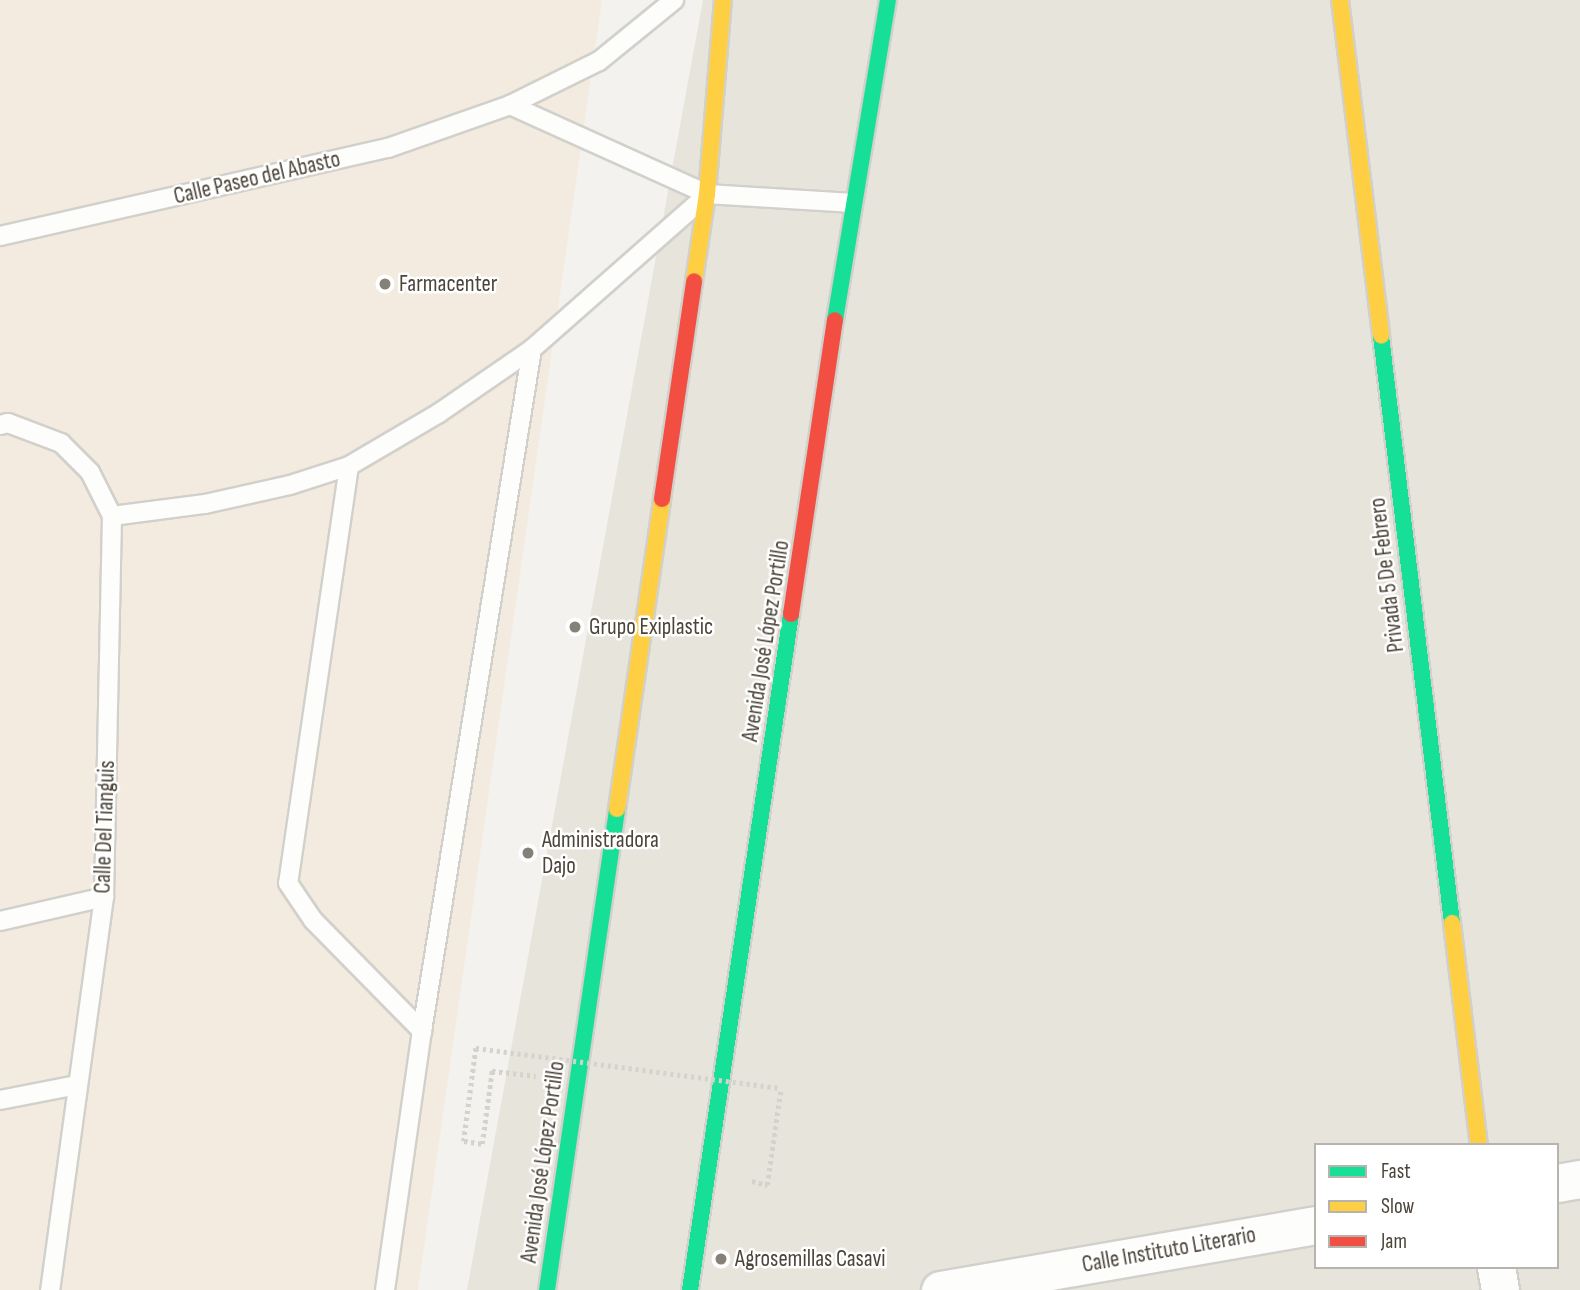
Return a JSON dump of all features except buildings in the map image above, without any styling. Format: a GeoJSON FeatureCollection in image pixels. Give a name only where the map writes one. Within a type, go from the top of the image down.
{"type":"FeatureCollection","features":[{"type":"Feature","properties":{"kind":"main road","name":"Avenida José López Portillo"},"geometry":{"type":"LineString","coordinates":[[547,1290],[707,194],[723,0]]}},
{"type":"Feature","properties":{"kind":"main road","name":"Avenida José López Portillo"},"geometry":{"type":"LineString","coordinates":[[690,1290],[853,203],[888,0]]}},
{"type":"Feature","properties":{"kind":"main road","name":"Privada 5 De Febrero"},"geometry":{"type":"LineString","coordinates":[[1340,0],[1479,1143]]}},
{"type":"Feature","properties":{"kind":"street"},"geometry":{"type":"LineString","coordinates":[[1559,1183],[1580,1179]]}},
{"type":"Feature","properties":{"kind":"street","name":"Calle Instituto Literario"},"geometry":{"type":"LineString","coordinates":[[940,1290],[1314,1225]]}},
{"type":"Feature","properties":{"kind":"street"},"geometry":{"type":"LineString","coordinates":[[1496,1269],[1500,1290]]}},
{"type":"Feature","properties":{"kind":"lane","name":"Calle Paseo del Abasto"},"geometry":{"type":"LineString","coordinates":[[0,236],[388,148],[510,105],[599,61],[674,0]]}},
{"type":"Feature","properties":{"kind":"lane"},"geometry":{"type":"LineString","coordinates":[[510,105],[707,194],[853,203]]}},
{"type":"Feature","properties":{"kind":"lane"},"geometry":{"type":"LineString","coordinates":[[112,516],[205,504],[290,485],[349,466],[439,413],[533,349],[707,194]]}},
{"type":"Feature","properties":{"kind":"lane"},"geometry":{"type":"LineString","coordinates":[[385,1290],[422,1031],[533,349]]}},
{"type":"Feature","properties":{"kind":"lane","name":"Calle Del Tianguis"},"geometry":{"type":"LineString","coordinates":[[0,425],[8,423],[61,443],[90,472],[112,516],[104,897],[50,1290]]}},
{"type":"Feature","properties":{"kind":"lane"},"geometry":{"type":"LineString","coordinates":[[349,466],[288,883],[313,919],[422,1031]]}},
{"type":"Feature","properties":{"kind":"lane"},"geometry":{"type":"LineString","coordinates":[[0,921],[104,897]]}},
{"type":"Feature","properties":{"kind":"lane"},"geometry":{"type":"LineString","coordinates":[[0,1100],[77,1085]]}},
{"type":"Feature","properties":{"kind":"path"},"geometry":{"type":"LineString","coordinates":[[492,1071],[482,1143],[464,1141],[477,1048],[781,1088],[767,1185],[752,1183],[754,1169]]}},
{"type":"Feature","properties":{"kind":"shaded area"},"geometry":{"type":"Polygon","coordinates":[[[0,0],[602,0],[418,1290],[0,1290],[0,0]]]}},
{"type":"Feature","properties":{"kind":"shaded area"},"geometry":{"type":"Polygon","coordinates":[[[703,0],[1580,0],[1580,1290],[467,1290],[703,0]]]}},
{"type":"Feature","properties":{"kind":"traffic: fast"},"geometry":{"type":"LineString","coordinates":[[835,320],[888,0]]}},
{"type":"Feature","properties":{"kind":"traffic: fast"},"geometry":{"type":"LineString","coordinates":[[1381,336],[1452,923]]}},
{"type":"Feature","properties":{"kind":"traffic: fast"},"geometry":{"type":"LineString","coordinates":[[690,1290],[791,614]]}},
{"type":"Feature","properties":{"kind":"traffic: fast"},"geometry":{"type":"LineString","coordinates":[[547,1290],[617,809]]}},
{"type":"Feature","properties":{"kind":"traffic: slow"},"geometry":{"type":"LineString","coordinates":[[694,281],[707,194],[723,0]]}},
{"type":"Feature","properties":{"kind":"traffic: slow"},"geometry":{"type":"LineString","coordinates":[[1340,0],[1381,336]]}},
{"type":"Feature","properties":{"kind":"traffic: slow"},"geometry":{"type":"LineString","coordinates":[[617,809],[662,499]]}},
{"type":"Feature","properties":{"kind":"traffic: slow"},"geometry":{"type":"LineString","coordinates":[[1452,923],[1479,1143]]}},
{"type":"Feature","properties":{"kind":"traffic: jam"},"geometry":{"type":"LineString","coordinates":[[662,499],[694,281]]}},
{"type":"Feature","properties":{"kind":"traffic: jam"},"geometry":{"type":"LineString","coordinates":[[791,614],[835,320]]}},
{"type":"Feature","properties":{"kind":"place","name":"Farmacenter"},"geometry":{"type":"Point","coordinates":[385,284]}},
{"type":"Feature","properties":{"kind":"place","name":"Grupo Exiplastic"},"geometry":{"type":"Point","coordinates":[575,627]}},
{"type":"Feature","properties":{"kind":"place","name":"Administradora Dajo"},"geometry":{"type":"Point","coordinates":[528,853]}},
{"type":"Feature","properties":{"kind":"place","name":"Agrosemillas Casavi"},"geometry":{"type":"Point","coordinates":[721,1259]}}]}
